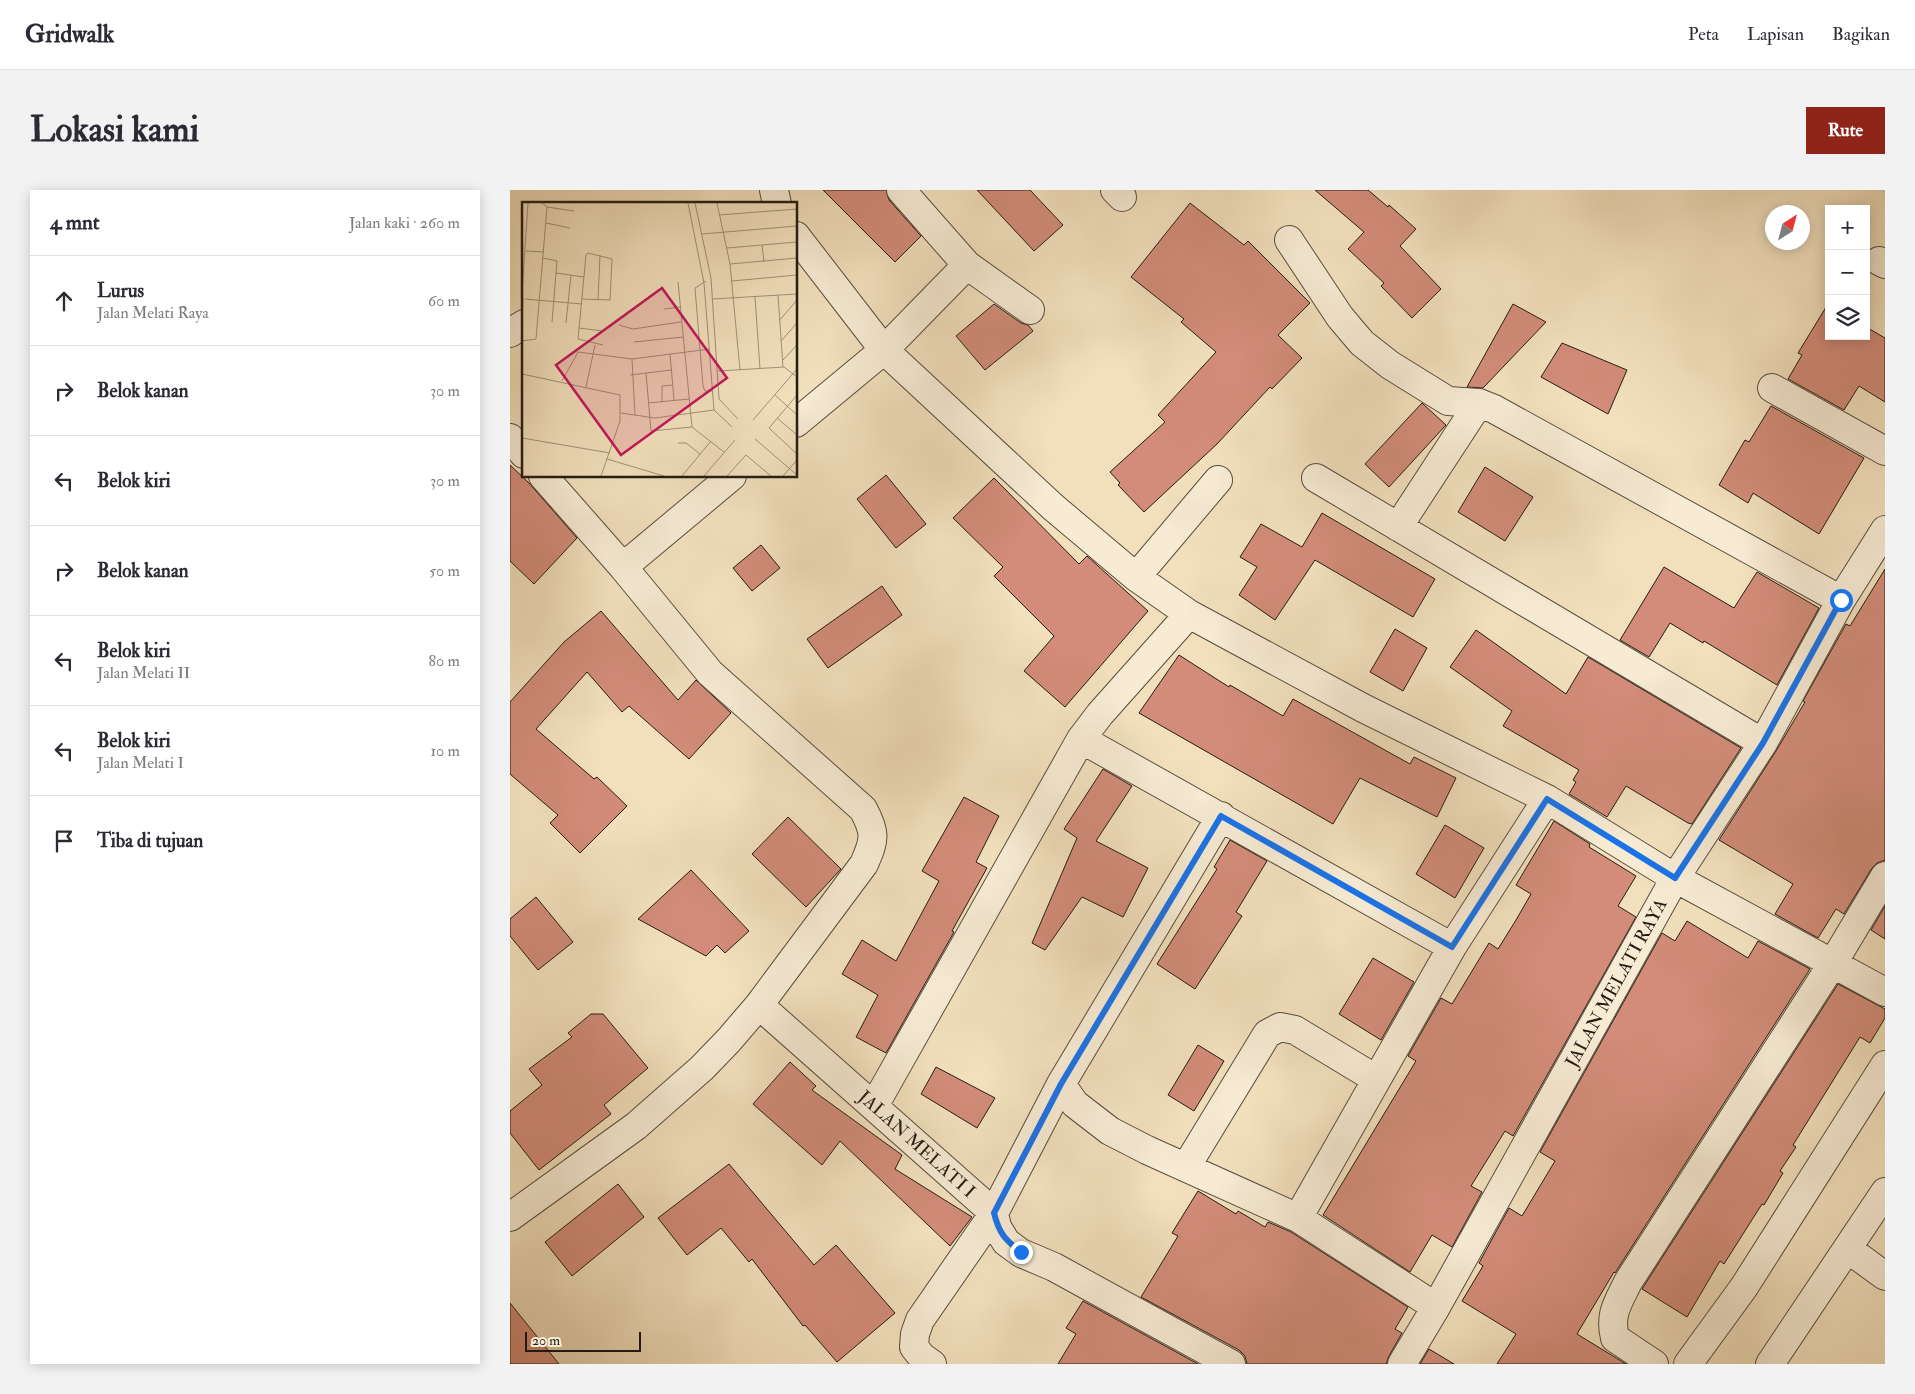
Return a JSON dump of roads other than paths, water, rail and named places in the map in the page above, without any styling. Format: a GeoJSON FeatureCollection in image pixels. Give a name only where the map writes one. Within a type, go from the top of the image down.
{"type":"FeatureCollection","features":[{"type":"Feature","properties":{"kind":"street"},"geometry":{"type":"LineString","coordinates":[[902,190],[966,265],[1030,310]]}},
{"type":"Feature","properties":{"kind":"street"},"geometry":{"type":"LineString","coordinates":[[798,239],[884,350],[1053,506],[1136,577],[1189,614],[1364,708],[1547,799],[1675,878],[1885,992]]}},
{"type":"Feature","properties":{"kind":"street"},"geometry":{"type":"LineString","coordinates":[[1289,240],[1340,317],[1362,343],[1390,365],[1448,401],[1479,403],[1494,409],[1841,600]]}},
{"type":"Feature","properties":{"kind":"street"},"geometry":{"type":"LineString","coordinates":[[798,421],[884,350],[966,265]]}},
{"type":"Feature","properties":{"kind":"street"},"geometry":{"type":"LineString","coordinates":[[510,333],[522,325]]}},
{"type":"Feature","properties":{"kind":"street"},"geometry":{"type":"LineString","coordinates":[[1772,388],[1885,451]]}},
{"type":"Feature","properties":{"kind":"street"},"geometry":{"type":"LineString","coordinates":[[1398,527],[1479,403]]}},
{"type":"Feature","properties":{"kind":"street"},"geometry":{"type":"LineString","coordinates":[[510,438],[522,452]]}},
{"type":"Feature","properties":{"kind":"street"},"geometry":{"type":"LineString","coordinates":[[510,1217],[636,1126],[702,1068],[759,1005],[864,864],[873,844],[872,825],[863,809],[710,673],[623,567],[545,478]]}},
{"type":"Feature","properties":{"kind":"street"},"geometry":{"type":"LineString","coordinates":[[623,567],[730,478]]}},
{"type":"Feature","properties":{"kind":"street"},"geometry":{"type":"LineString","coordinates":[[1316,478],[1763,743]]}},
{"type":"Feature","properties":{"kind":"street"},"geometry":{"type":"LineString","coordinates":[[1136,577],[1218,480]]}},
{"type":"Feature","properties":{"kind":"street","name":"JALAN MELATI RAYA"},"geometry":{"type":"LineString","coordinates":[[1402,1364],[1436,1307],[1675,878],[1763,743],[1841,600],[1885,530]]}},
{"type":"Feature","properties":{"kind":"street"},"geometry":{"type":"LineString","coordinates":[[874,1106],[1081,739],[1100,714],[1189,614]]}},
{"type":"Feature","properties":{"kind":"street"},"geometry":{"type":"LineString","coordinates":[[1081,739],[1452,947]]}},
{"type":"Feature","properties":{"kind":"street"},"geometry":{"type":"LineString","coordinates":[[1298,1218],[1452,947],[1547,799]]}},
{"type":"Feature","properties":{"kind":"street"},"geometry":{"type":"LineString","coordinates":[[932,1364],[922,1357],[914,1347],[915,1334],[920,1320],[994,1213],[1061,1084],[1221,816]]}},
{"type":"Feature","properties":{"kind":"street"},"geometry":{"type":"LineString","coordinates":[[1654,1364],[1615,1338],[1612,1325],[1614,1311],[1628,1282],[1833,963],[1885,876]]}},
{"type":"Feature","properties":{"kind":"street","name":"JALAN MELATI I"},"geometry":{"type":"LineString","coordinates":[[759,1005],[994,1213],[997,1227],[1006,1242],[1021,1252],[1054,1267],[1231,1364]]}},
{"type":"Feature","properties":{"kind":"street"},"geometry":{"type":"LineString","coordinates":[[1186,1167],[1267,1034],[1280,1027],[1295,1030],[1376,1079]]}},
{"type":"Feature","properties":{"kind":"street"},"geometry":{"type":"LineString","coordinates":[[1688,1364],[1744,1287],[1885,1065]]}},
{"type":"Feature","properties":{"kind":"street"},"geometry":{"type":"LineString","coordinates":[[1061,1084],[1075,1104],[1110,1131],[1298,1218],[1436,1307]]}},
{"type":"Feature","properties":{"kind":"street"},"geometry":{"type":"LineString","coordinates":[[1770,1364],[1885,1192]]}},
{"type":"Feature","properties":{"kind":"street"},"geometry":{"type":"LineString","coordinates":[[1848,1249],[1885,1276]]}}]}
